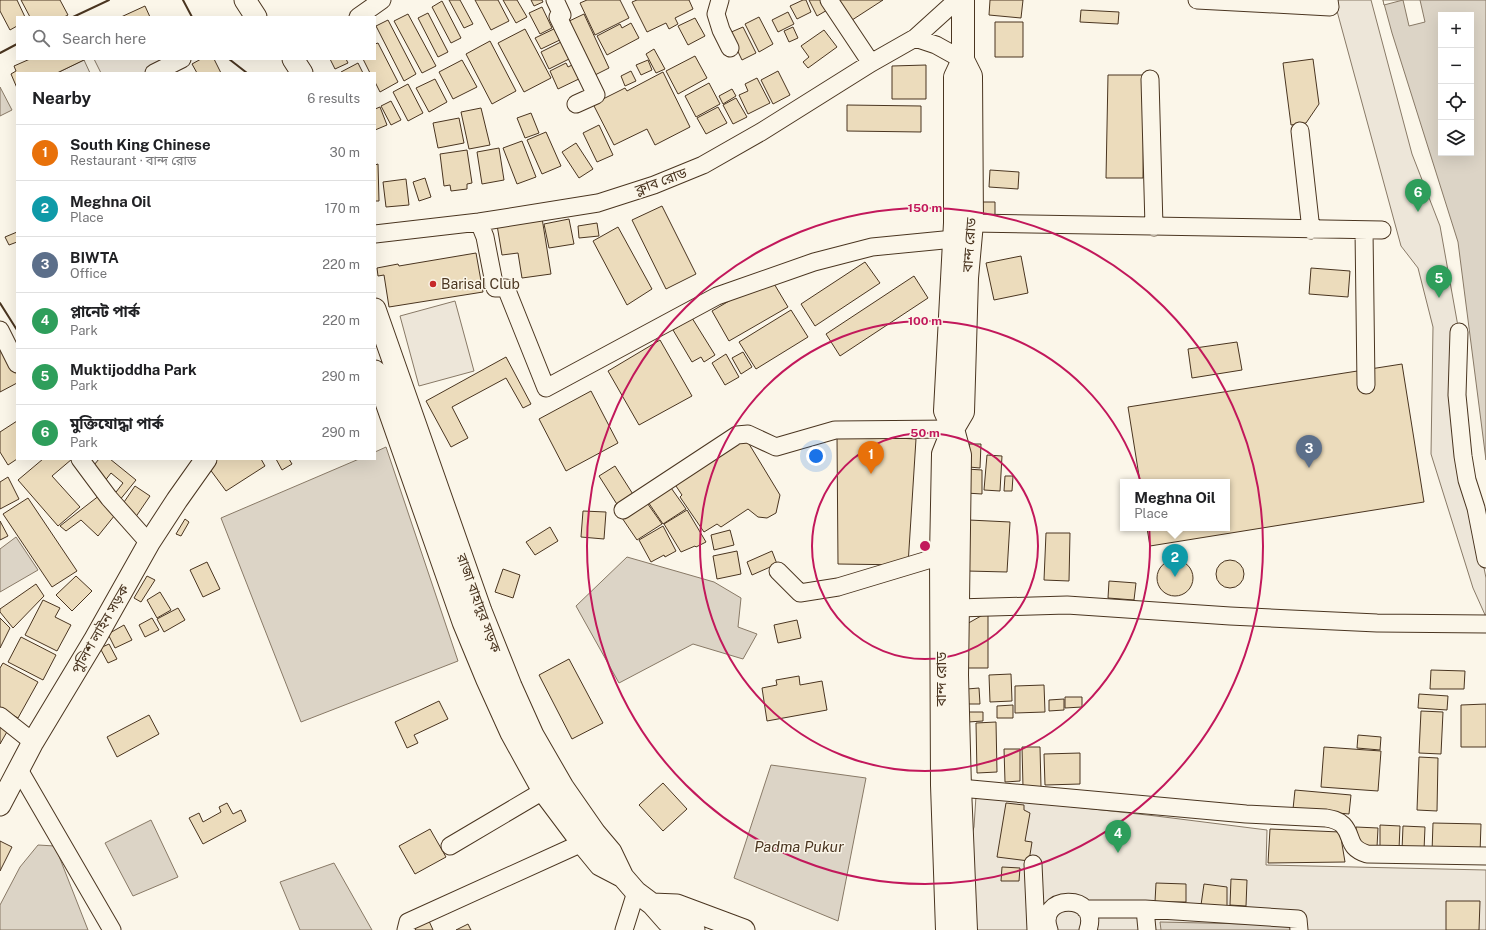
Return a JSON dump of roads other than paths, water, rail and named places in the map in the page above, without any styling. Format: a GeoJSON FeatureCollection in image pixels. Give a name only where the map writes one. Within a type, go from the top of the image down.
{"type":"FeatureCollection","features":[{"type":"Feature","properties":{"kind":"highway","name":"বান্দ রোড"},"geometry":{"type":"LineString","coordinates":[[963,0],[963,60],[956,77],[954,239],[945,411],[953,429],[960,455],[957,608],[960,788],[966,930]]}},
{"type":"Feature","properties":{"kind":"highway","name":"বান্দ রোড"},"geometry":{"type":"LineString","coordinates":[[947,930],[942,785],[941,556],[943,454],[953,429],[963,412],[967,278],[972,223],[971,76],[963,60]]}},
{"type":"Feature","properties":{"kind":"main road"},"geometry":{"type":"LineString","coordinates":[[245,0],[255,16]]}},
{"type":"Feature","properties":{"kind":"main road","name":"রাজা বাহাদুর সড়ক"},"geometry":{"type":"LineString","coordinates":[[376,312],[481,611],[511,686],[533,735],[552,770],[637,891],[666,921],[694,930]]}},
{"type":"Feature","properties":{"kind":"main road","name":"রাজা বাহাদুর সড়ক"},"geometry":{"type":"LineString","coordinates":[[376,374],[466,630],[511,733],[543,791],[582,844],[600,865],[637,891],[744,930]]}},
{"type":"Feature","properties":{"kind":"main road","name":"পুলিশ লাইন সড়ক"},"geometry":{"type":"LineString","coordinates":[[0,804],[18,768],[95,639],[149,543],[205,460]]}},
{"type":"Feature","properties":{"kind":"street"},"geometry":{"type":"LineString","coordinates":[[359,16],[382,0]]}},
{"type":"Feature","properties":{"kind":"street"},"geometry":{"type":"LineString","coordinates":[[555,0],[562,15],[558,18],[596,95],[576,104]]}},
{"type":"Feature","properties":{"kind":"street"},"geometry":{"type":"LineString","coordinates":[[720,0],[716,14],[721,30],[730,48]]}},
{"type":"Feature","properties":{"kind":"street"},"geometry":{"type":"LineString","coordinates":[[828,0],[871,63]]}},
{"type":"Feature","properties":{"kind":"street","name":"ক্লাব রোড"},"geometry":{"type":"LineString","coordinates":[[376,234],[479,222],[598,203],[654,185],[703,165],[761,132],[871,63],[915,38],[958,0]]}},
{"type":"Feature","properties":{"kind":"street"},"geometry":{"type":"LineString","coordinates":[[1197,0],[1330,7],[1329,0]]}},
{"type":"Feature","properties":{"kind":"street"},"geometry":{"type":"LineString","coordinates":[[915,38],[936,45],[963,60]]}},
{"type":"Feature","properties":{"kind":"street"},"geometry":{"type":"LineString","coordinates":[[156,72],[180,60]]}},
{"type":"Feature","properties":{"kind":"street"},"geometry":{"type":"LineString","coordinates":[[182,60],[188,72]]}},
{"type":"Feature","properties":{"kind":"street"},"geometry":{"type":"LineString","coordinates":[[1150,78],[1154,227]]}},
{"type":"Feature","properties":{"kind":"street"},"geometry":{"type":"LineString","coordinates":[[1300,131],[1311,230]]}},
{"type":"Feature","properties":{"kind":"street"},"geometry":{"type":"LineString","coordinates":[[479,222],[485,237],[495,288],[506,288],[546,388],[717,296],[814,262],[872,247],[954,239]]}},
{"type":"Feature","properties":{"kind":"street"},"geometry":{"type":"LineString","coordinates":[[972,223],[1311,230],[1382,230]]}},
{"type":"Feature","properties":{"kind":"street"},"geometry":{"type":"LineString","coordinates":[[1364,230],[1366,385]]}},
{"type":"Feature","properties":{"kind":"street"},"geometry":{"type":"LineString","coordinates":[[0,330],[16,362]]}},
{"type":"Feature","properties":{"kind":"street"},"geometry":{"type":"LineString","coordinates":[[1459,332],[1457,395],[1463,456],[1467,480],[1476,508],[1486,559]]}},
{"type":"Feature","properties":{"kind":"street"},"geometry":{"type":"LineString","coordinates":[[623,510],[737,435],[748,434],[776,447],[835,430],[953,429]]}},
{"type":"Feature","properties":{"kind":"street"},"geometry":{"type":"LineString","coordinates":[[81,460],[110,498],[149,543]]}},
{"type":"Feature","properties":{"kind":"street"},"geometry":{"type":"LineString","coordinates":[[778,570],[800,593],[838,587],[941,556]]}},
{"type":"Feature","properties":{"kind":"street"},"geometry":{"type":"LineString","coordinates":[[957,608],[1067,605],[1230,616],[1377,623],[1486,624]]}},
{"type":"Feature","properties":{"kind":"street"},"geometry":{"type":"LineString","coordinates":[[0,716],[33,742]]}},
{"type":"Feature","properties":{"kind":"street"},"geometry":{"type":"LineString","coordinates":[[18,768],[112,930]]}},
{"type":"Feature","properties":{"kind":"street"},"geometry":{"type":"LineString","coordinates":[[960,788],[1246,814],[1326,818],[1335,820],[1344,826],[1354,847],[1367,854],[1486,856]]}},
{"type":"Feature","properties":{"kind":"street"},"geometry":{"type":"LineString","coordinates":[[450,846],[543,791]]}},
{"type":"Feature","properties":{"kind":"street"},"geometry":{"type":"LineString","coordinates":[[406,930],[408,922],[582,844]]}},
{"type":"Feature","properties":{"kind":"street"},"geometry":{"type":"LineString","coordinates":[[1033,864],[1036,930]]}},
{"type":"Feature","properties":{"kind":"street"},"geometry":{"type":"LineString","coordinates":[[624,930],[637,891]]}},
{"type":"Feature","properties":{"kind":"street"},"geometry":{"type":"LineString","coordinates":[[1049,930],[1048,919],[1050,912],[1054,907],[1066,901],[1080,904],[1085,909],[1090,922],[1088,930]]}},
{"type":"Feature","properties":{"kind":"street"},"geometry":{"type":"LineString","coordinates":[[1146,908],[1146,930]]}},
{"type":"Feature","properties":{"kind":"street"},"geometry":{"type":"LineString","coordinates":[[1085,909],[1146,908],[1298,920],[1299,930]]}},
{"type":"Feature","properties":{"kind":"water"},"geometry":{"type":"Polygon","coordinates":[[[1383,0],[1486,0],[1486,460],[1458,242],[1383,0]]]}},
{"type":"Feature","properties":{"kind":"water"},"geometry":{"type":"Polygon","coordinates":[[[0,87],[12,110],[0,116],[0,87]]]}},
{"type":"Feature","properties":{"kind":"water"},"geometry":{"type":"Polygon","coordinates":[[[386,447],[458,661],[301,722],[221,518],[357,460],[376,460],[376,452],[386,447]]]}},
{"type":"Feature","properties":{"kind":"water"},"geometry":{"type":"Polygon","coordinates":[[[16,537],[38,570],[0,592],[0,549],[16,537]]]}},
{"type":"Feature","properties":{"kind":"water"},"geometry":{"type":"Polygon","coordinates":[[[627,557],[714,582],[741,598],[738,627],[757,634],[743,659],[693,644],[619,683],[576,606],[627,557]]]}},
{"type":"Feature","properties":{"kind":"water","name":"Padma Pukur"},"geometry":{"type":"Polygon","coordinates":[[[771,765],[866,778],[838,921],[734,878],[771,765]]]}},
{"type":"Feature","properties":{"kind":"water"},"geometry":{"type":"Polygon","coordinates":[[[151,820],[178,877],[133,896],[105,843],[151,820]]]}},
{"type":"Feature","properties":{"kind":"water"},"geometry":{"type":"Polygon","coordinates":[[[38,845],[55,846],[88,930],[0,930],[0,905],[20,867],[38,845]]]}},
{"type":"Feature","properties":{"kind":"water"},"geometry":{"type":"Polygon","coordinates":[[[334,863],[372,930],[300,930],[280,882],[334,863]]]}},
{"type":"Feature","properties":{"kind":"water"},"geometry":{"type":"Polygon","coordinates":[[[1160,922],[1291,925],[1291,930],[1161,930],[1160,922]]]}},
{"type":"Feature","properties":{"kind":"place","name":"মুক্তিযোদ্ধা পার্ক"},"geometry":{"type":"Point","coordinates":[1418,212]}},
{"type":"Feature","properties":{"kind":"place","name":"Barisal Club"},"geometry":{"type":"Point","coordinates":[433,284]}},
{"type":"Feature","properties":{"kind":"place","name":"Muktijoddha Park"},"geometry":{"type":"Point","coordinates":[1439,298]}},
{"type":"Feature","properties":{"kind":"place","name":"BIWTA"},"geometry":{"type":"Point","coordinates":[1309,468]}},
{"type":"Feature","properties":{"kind":"place","name":"South King Chinese"},"geometry":{"type":"Point","coordinates":[871,474]}},
{"type":"Feature","properties":{"kind":"place","name":"Meghna Oil"},"geometry":{"type":"Point","coordinates":[1175,577]}},
{"type":"Feature","properties":{"kind":"place","name":"প্লানেট পার্ক"},"geometry":{"type":"Point","coordinates":[1118,853]}}]}
